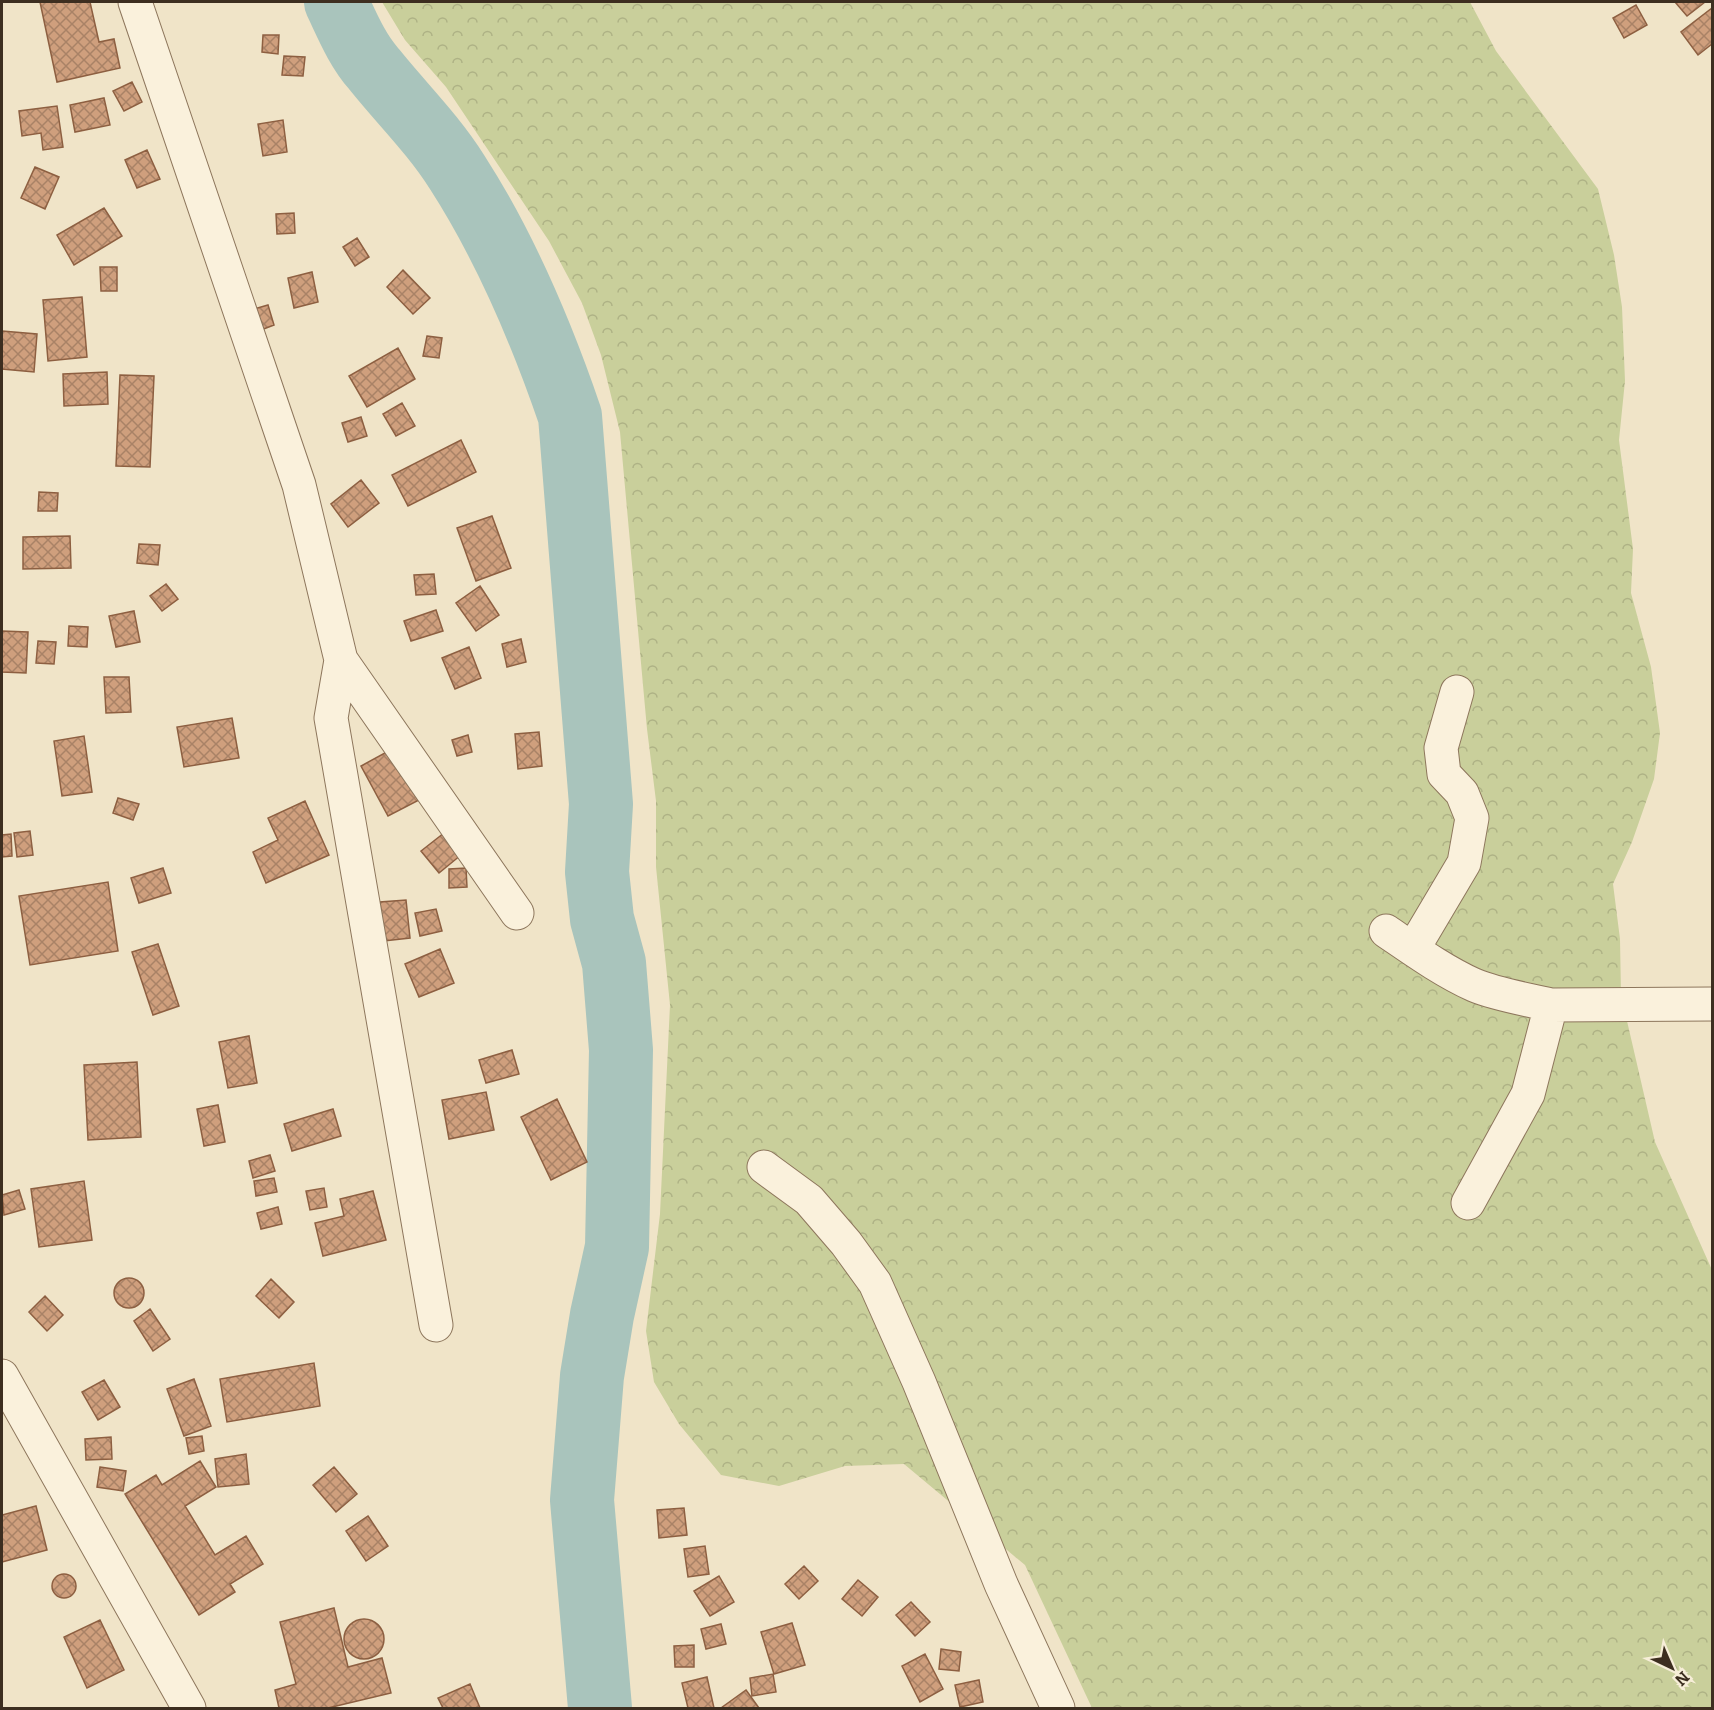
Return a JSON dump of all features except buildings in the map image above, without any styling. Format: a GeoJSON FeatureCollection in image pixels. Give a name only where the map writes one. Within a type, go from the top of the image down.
{"type":"FeatureCollection","features":[{"type":"Feature","properties":{"kind":"street"},"geometry":{"type":"LineString","coordinates":[[135,2],[300,485],[341,660],[517,913]]}},
{"type":"Feature","properties":{"kind":"street"},"geometry":{"type":"LineString","coordinates":[[341,660],[331,718],[436,1325]]}},
{"type":"Feature","properties":{"kind":"street"},"geometry":{"type":"LineString","coordinates":[[1413,949],[1464,863],[1472,818],[1462,794],[1444,774],[1441,748],[1457,692]]}},
{"type":"Feature","properties":{"kind":"street"},"geometry":{"type":"LineString","coordinates":[[1386,931],[1473,985],[1499,994],[1551,1005],[1713,1004]]}},
{"type":"Feature","properties":{"kind":"street"},"geometry":{"type":"LineString","coordinates":[[1468,1203],[1528,1095],[1551,1005]]}},
{"type":"Feature","properties":{"kind":"street"},"geometry":{"type":"LineString","coordinates":[[764,1167],[809,1200],[846,1243],[875,1283],[915,1372],[1001,1584],[1058,1708]]}},
{"type":"Feature","properties":{"kind":"street"},"geometry":{"type":"LineString","coordinates":[[2,1376],[189,1708]]}},
{"type":"Feature","properties":{"kind":"green space"},"geometry":{"type":"Polygon","coordinates":[[[382,2],[1470,2],[1496,51],[1598,189],[1614,255],[1622,307],[1625,381],[1619,440],[1633,549],[1631,593],[1651,667],[1660,733],[1654,779],[1632,842],[1613,884],[1620,939],[1621,995],[1655,1142],[1712,1270],[1712,1708],[1092,1708],[1025,1565],[904,1464],[845,1466],[779,1486],[721,1475],[679,1424],[654,1382],[646,1331],[660,1214],[670,1005],[656,867],[656,801],[647,729],[620,432],[601,355],[582,303],[549,241],[446,87],[405,40],[382,2]]]}},
{"type":"Feature","properties":{"kind":"waterway"},"geometry":{"type":"LineString","coordinates":[[336,2],[362,54],[438,145],[491,229],[521,291],[570,416],[601,804],[597,872],[602,919],[614,963],[621,1050],[617,1247],[592,1376],[582,1500],[600,1708]]}}]}
